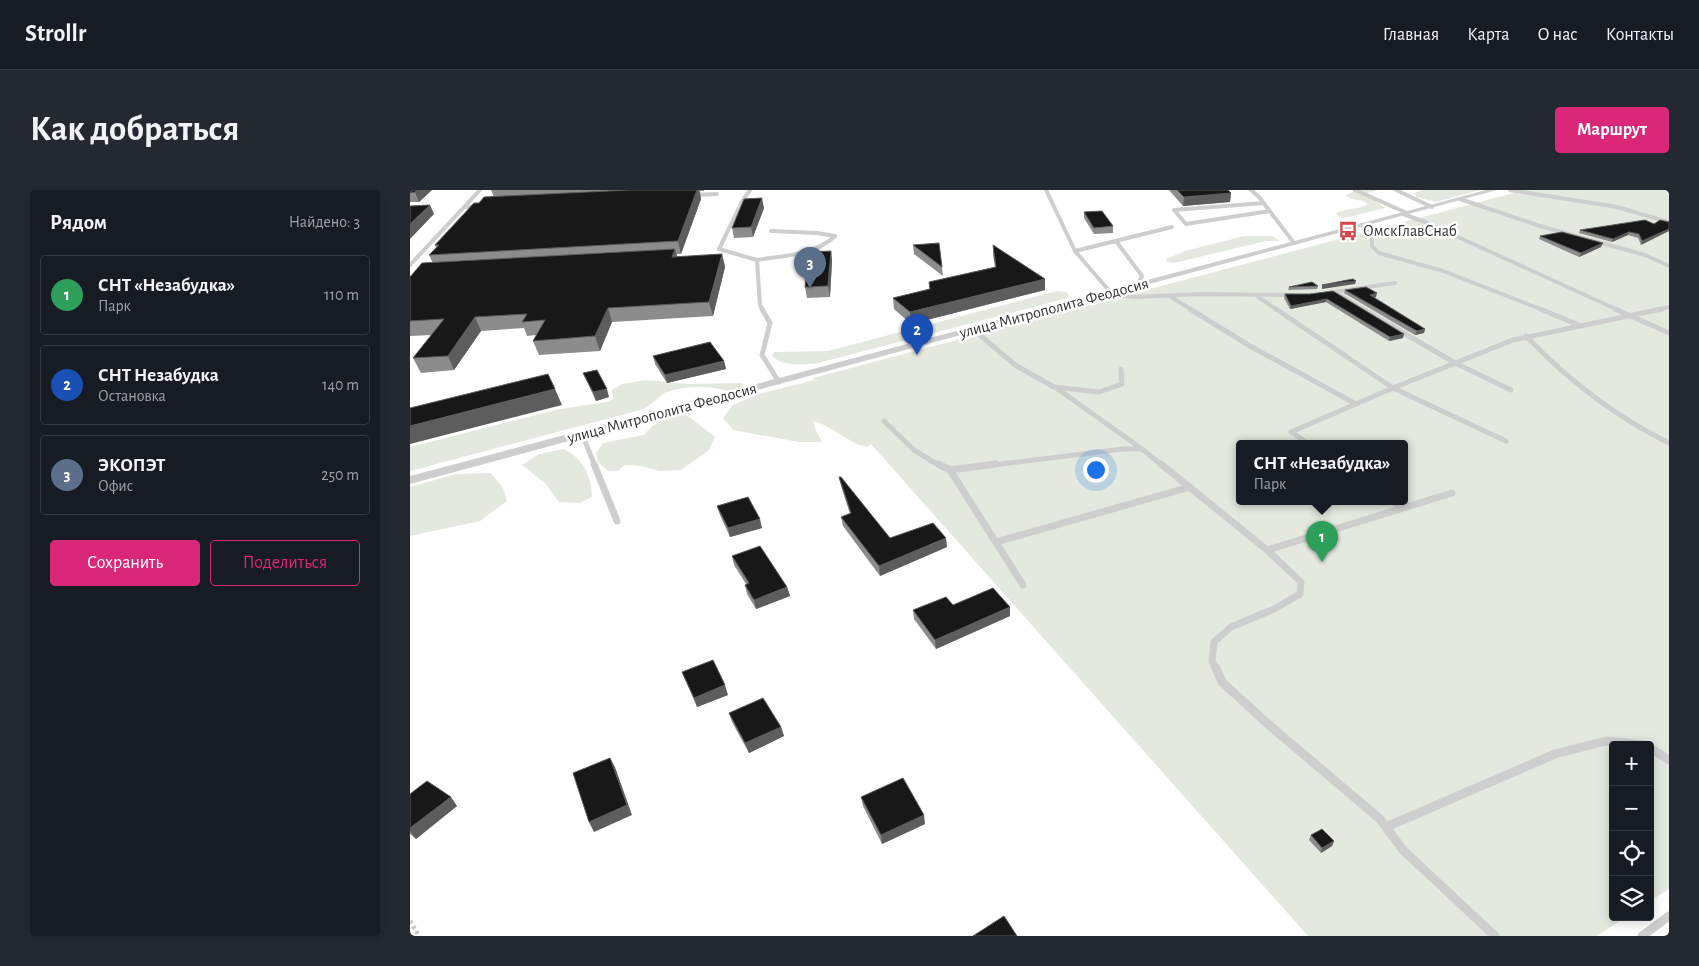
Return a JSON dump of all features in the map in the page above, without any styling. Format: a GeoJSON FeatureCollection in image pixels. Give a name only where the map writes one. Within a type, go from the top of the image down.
{"type":"FeatureCollection","features":[{"type":"Feature","properties":{"kind":"street","name":"улица Митрополита Феодосия"},"geometry":{"type":"LineString","coordinates":[[410,480],[1494,190]]}},
{"type":"Feature","properties":{"kind":"lane"},"geometry":{"type":"LineString","coordinates":[[410,265],[480,190]]}},
{"type":"Feature","properties":{"kind":"lane"},"geometry":{"type":"LineString","coordinates":[[750,190],[743,200],[719,249],[721,251],[757,260],[784,256],[816,247],[832,240],[835,236],[817,233],[771,231]]}},
{"type":"Feature","properties":{"kind":"lane"},"geometry":{"type":"LineString","coordinates":[[1046,190],[1075,251],[1108,294],[1170,296],[1300,294]]}},
{"type":"Feature","properties":{"kind":"lane"},"geometry":{"type":"LineString","coordinates":[[1251,190],[1264,203],[1294,243]]}},
{"type":"Feature","properties":{"kind":"lane"},"geometry":{"type":"LineString","coordinates":[[1355,190],[1669,332]]}},
{"type":"Feature","properties":{"kind":"lane"},"geometry":{"type":"LineString","coordinates":[[1396,190],[1432,206]]}},
{"type":"Feature","properties":{"kind":"lane"},"geometry":{"type":"LineString","coordinates":[[1510,190],[1617,207],[1669,222]]}},
{"type":"Feature","properties":{"kind":"lane"},"geometry":{"type":"LineString","coordinates":[[688,196],[717,194]]}},
{"type":"Feature","properties":{"kind":"lane"},"geometry":{"type":"LineString","coordinates":[[1460,199],[1543,227],[1645,256],[1669,266]]}},
{"type":"Feature","properties":{"kind":"lane"},"geometry":{"type":"LineString","coordinates":[[1264,203],[1174,210],[1186,224],[1270,211]]}},
{"type":"Feature","properties":{"kind":"lane"},"geometry":{"type":"LineString","coordinates":[[464,207],[484,206]]}},
{"type":"Feature","properties":{"kind":"lane"},"geometry":{"type":"LineString","coordinates":[[1361,225],[1372,231],[1370,244],[1372,249],[1378,253],[1443,271],[1505,294],[1578,325]]}},
{"type":"Feature","properties":{"kind":"lane"},"geometry":{"type":"LineString","coordinates":[[1075,251],[1172,227]]}},
{"type":"Feature","properties":{"kind":"lane"},"geometry":{"type":"LineString","coordinates":[[1116,241],[1142,276],[1138,286]]}},
{"type":"Feature","properties":{"kind":"lane"},"geometry":{"type":"LineString","coordinates":[[757,260],[760,305],[770,323],[762,355],[779,382]]}},
{"type":"Feature","properties":{"kind":"lane"},"geometry":{"type":"LineString","coordinates":[[1318,294],[1395,283]]}},
{"type":"Feature","properties":{"kind":"lane"},"geometry":{"type":"LineString","coordinates":[[1335,292],[1455,363],[1511,390]]}},
{"type":"Feature","properties":{"kind":"lane"},"geometry":{"type":"LineString","coordinates":[[1256,295],[1393,388],[1506,441]]}},
{"type":"Feature","properties":{"kind":"lane"},"geometry":{"type":"LineString","coordinates":[[1170,296],[1250,346],[1356,404]]}},
{"type":"Feature","properties":{"kind":"lane"},"geometry":{"type":"LineString","coordinates":[[1303,440],[1291,432],[1393,388],[1526,336],[1669,307]]}},
{"type":"Feature","properties":{"kind":"lane"},"geometry":{"type":"LineString","coordinates":[[974,330],[1015,365],[1054,387],[1142,449],[1267,550],[1301,582],[1300,594],[1274,609],[1231,627],[1214,642],[1212,660],[1222,682],[1269,726],[1380,819],[1403,850],[1495,936]]}},
{"type":"Feature","properties":{"kind":"lane"},"geometry":{"type":"LineString","coordinates":[[1526,336],[1548,361],[1593,400],[1630,424],[1669,444]]}},
{"type":"Feature","properties":{"kind":"lane"},"geometry":{"type":"LineString","coordinates":[[1054,387],[1099,392],[1122,384],[1121,369]]}},
{"type":"Feature","properties":{"kind":"lane"},"geometry":{"type":"LineString","coordinates":[[884,421],[893,432],[937,465],[950,470],[1123,449],[1142,449]]}},
{"type":"Feature","properties":{"kind":"lane"},"geometry":{"type":"LineString","coordinates":[[582,434],[617,521]]}},
{"type":"Feature","properties":{"kind":"lane"},"geometry":{"type":"LineString","coordinates":[[950,470],[1022,585]]}},
{"type":"Feature","properties":{"kind":"lane"},"geometry":{"type":"LineString","coordinates":[[996,542],[1190,488]]}},
{"type":"Feature","properties":{"kind":"lane"},"geometry":{"type":"LineString","coordinates":[[1267,550],[1452,493]]}},
{"type":"Feature","properties":{"kind":"lane"},"geometry":{"type":"LineString","coordinates":[[1398,505],[1402,508]]}},
{"type":"Feature","properties":{"kind":"lane"},"geometry":{"type":"LineString","coordinates":[[1386,827],[1555,754],[1609,741]]}},
{"type":"Feature","properties":{"kind":"lane"},"geometry":{"type":"LineString","coordinates":[[1654,751],[1669,760]]}},
{"type":"Feature","properties":{"kind":"lane"},"geometry":{"type":"LineString","coordinates":[[1642,936],[1669,916]]}},
{"type":"Feature","properties":{"kind":"path"},"geometry":{"type":"LineString","coordinates":[[410,921],[419,936]]}},
{"type":"Feature","properties":{"kind":"shaded area"},"geometry":{"type":"Polygon","coordinates":[[[1357,190],[1377,190],[1365,194],[1385,208],[1345,218],[1338,216],[1336,213],[1368,204],[1351,199],[1346,195],[1357,190]]]}},
{"type":"Feature","properties":{"kind":"shaded area"},"geometry":{"type":"Polygon","coordinates":[[[1422,190],[1480,190],[1436,202],[1416,197],[1415,193],[1422,190]]]}},
{"type":"Feature","properties":{"kind":"shaded area"},"geometry":{"type":"Polygon","coordinates":[[[1525,190],[1669,190],[1669,889],[1654,898],[1654,741],[1609,741],[1609,921],[1620,921],[1597,936],[1308,936],[871,444],[867,447],[859,445],[827,426],[813,421],[822,442],[799,442],[733,430],[723,418],[733,405],[759,394],[814,380],[813,378],[1525,190]]]}},
{"type":"Feature","properties":{"kind":"shaded area"},"geometry":{"type":"Polygon","coordinates":[[[1245,236],[1272,236],[1280,241],[1266,241],[1174,263],[1167,262],[1166,259],[1185,251],[1245,236]]]}},
{"type":"Feature","properties":{"kind":"shaded area"},"geometry":{"type":"Polygon","coordinates":[[[1057,291],[1066,292],[1069,295],[1068,298],[818,363],[788,364],[772,356],[774,352],[828,351],[1057,291]]]}},
{"type":"Feature","properties":{"kind":"shaded area"},"geometry":{"type":"Polygon","coordinates":[[[646,380],[686,384],[742,383],[744,386],[729,392],[706,387],[670,391],[637,411],[410,471],[410,447],[555,410],[606,402],[613,399],[612,390],[622,384],[646,380]]]}},
{"type":"Feature","properties":{"kind":"shaded area"},"geometry":{"type":"Polygon","coordinates":[[[675,414],[688,416],[715,437],[709,450],[681,470],[659,471],[642,466],[625,465],[618,471],[608,471],[598,462],[596,453],[603,443],[644,435],[652,426],[675,414]]]}},
{"type":"Feature","properties":{"kind":"shaded area"},"geometry":{"type":"Polygon","coordinates":[[[564,449],[581,463],[588,475],[592,497],[580,503],[559,502],[546,484],[522,465],[539,454],[564,449]]]}},
{"type":"Feature","properties":{"kind":"shaded area"},"geometry":{"type":"Polygon","coordinates":[[[491,473],[503,488],[507,501],[480,521],[410,536],[410,487],[456,474],[491,473]]]}},
{"type":"Feature","properties":{"kind":"building"},"geometry":{"type":"Polygon","coordinates":[[[629,190],[697,190],[678,241],[429,255],[439,245],[435,245],[474,203],[479,203],[484,197],[629,190]]]}},
{"type":"Feature","properties":{"kind":"building"},"geometry":{"type":"Polygon","coordinates":[[[1177,190],[1228,190],[1231,193],[1184,197],[1177,190]]]}},
{"type":"Feature","properties":{"kind":"building"},"geometry":{"type":"Polygon","coordinates":[[[762,198],[751,227],[732,228],[744,199],[762,198]]]}},
{"type":"Feature","properties":{"kind":"building"},"geometry":{"type":"Polygon","coordinates":[[[430,205],[410,224],[410,206],[430,205]]]}},
{"type":"Feature","properties":{"kind":"building"},"geometry":{"type":"Polygon","coordinates":[[[1102,211],[1113,226],[1094,228],[1084,212],[1102,211]]]}},
{"type":"Feature","properties":{"kind":"building"},"geometry":{"type":"Polygon","coordinates":[[[1645,220],[1654,224],[1660,220],[1669,222],[1669,229],[1642,241],[1639,234],[1629,232],[1613,239],[1580,230],[1645,220]]]}},
{"type":"Feature","properties":{"kind":"building"},"geometry":{"type":"Polygon","coordinates":[[[1562,232],[1603,243],[1581,253],[1540,236],[1562,232]]]}},
{"type":"Feature","properties":{"kind":"building"},"geometry":{"type":"Polygon","coordinates":[[[939,243],[942,267],[913,245],[939,243]]]}},
{"type":"Feature","properties":{"kind":"building"},"geometry":{"type":"Polygon","coordinates":[[[993,245],[1045,279],[910,312],[893,298],[930,289],[929,282],[996,267],[993,245]]]}},
{"type":"Feature","properties":{"kind":"building"},"geometry":{"type":"Polygon","coordinates":[[[675,249],[672,257],[722,254],[709,302],[608,308],[595,336],[533,341],[545,320],[522,322],[527,314],[475,317],[448,356],[413,358],[444,319],[410,321],[410,277],[422,263],[675,249]]]}},
{"type":"Feature","properties":{"kind":"building"},"geometry":{"type":"Polygon","coordinates":[[[831,251],[828,286],[805,287],[809,252],[831,251]]]}},
{"type":"Feature","properties":{"kind":"building"},"geometry":{"type":"Polygon","coordinates":[[[1353,279],[1356,281],[1322,285],[1353,279]]]}},
{"type":"Feature","properties":{"kind":"building"},"geometry":{"type":"Polygon","coordinates":[[[1312,282],[1318,286],[1289,287],[1312,282]]]}},
{"type":"Feature","properties":{"kind":"building"},"geometry":{"type":"Polygon","coordinates":[[[1366,287],[1377,293],[1370,295],[1425,329],[1417,331],[1345,290],[1366,287]]]}},
{"type":"Feature","properties":{"kind":"building"},"geometry":{"type":"Polygon","coordinates":[[[1333,291],[1404,334],[1390,337],[1327,299],[1291,306],[1285,294],[1310,294],[1333,291]]]}},
{"type":"Feature","properties":{"kind":"building"},"geometry":{"type":"Polygon","coordinates":[[[710,342],[724,361],[665,375],[653,356],[710,342]]]}},
{"type":"Feature","properties":{"kind":"building"},"geometry":{"type":"Polygon","coordinates":[[[597,370],[607,389],[593,392],[583,373],[597,370]]]}},
{"type":"Feature","properties":{"kind":"building"},"geometry":{"type":"Polygon","coordinates":[[[548,374],[555,389],[410,426],[410,408],[548,374]]]}},
{"type":"Feature","properties":{"kind":"building"},"geometry":{"type":"Polygon","coordinates":[[[839,477],[841,477],[890,538],[933,523],[946,538],[879,566],[841,517],[851,513],[839,477]]]}},
{"type":"Feature","properties":{"kind":"building"},"geometry":{"type":"Polygon","coordinates":[[[748,497],[760,519],[728,528],[717,506],[748,497]]]}},
{"type":"Feature","properties":{"kind":"building"},"geometry":{"type":"Polygon","coordinates":[[[760,546],[787,587],[754,600],[745,585],[749,583],[732,556],[760,546]]]}},
{"type":"Feature","properties":{"kind":"building"},"geometry":{"type":"Polygon","coordinates":[[[993,588],[1010,607],[935,640],[913,610],[946,597],[953,605],[993,588]]]}},
{"type":"Feature","properties":{"kind":"building"},"geometry":{"type":"Polygon","coordinates":[[[713,660],[725,685],[694,698],[682,672],[713,660]]]}},
{"type":"Feature","properties":{"kind":"building"},"geometry":{"type":"Polygon","coordinates":[[[763,698],[781,727],[745,743],[729,713],[763,698]]]}},
{"type":"Feature","properties":{"kind":"building"},"geometry":{"type":"Polygon","coordinates":[[[610,758],[627,805],[589,822],[573,773],[610,758]]]}},
{"type":"Feature","properties":{"kind":"building"},"geometry":{"type":"Polygon","coordinates":[[[903,778],[924,815],[881,835],[861,797],[903,778]]]}},
{"type":"Feature","properties":{"kind":"building"},"geometry":{"type":"Polygon","coordinates":[[[427,781],[451,797],[410,828],[410,794],[427,781]]]}},
{"type":"Feature","properties":{"kind":"building"},"geometry":{"type":"Polygon","coordinates":[[[1322,829],[1334,841],[1322,848],[1311,835],[1322,829]]]}},
{"type":"Feature","properties":{"kind":"building"},"geometry":{"type":"Polygon","coordinates":[[[1004,916],[1017,936],[973,936],[1004,916]]]}},
{"type":"Feature","properties":{"kind":"place","name":"ОмскГлавСнаб"},"geometry":{"type":"Point","coordinates":[1348,231]}},
{"type":"Feature","properties":{"kind":"place","name":"ЭКОПЭТ"},"geometry":{"type":"Point","coordinates":[810,288]}},
{"type":"Feature","properties":{"kind":"place","name":"СНТ Незабудка"},"geometry":{"type":"Point","coordinates":[917,355]}},
{"type":"Feature","properties":{"kind":"place","name":"СНТ «Незабудка»"},"geometry":{"type":"Point","coordinates":[1322,562]}}]}
